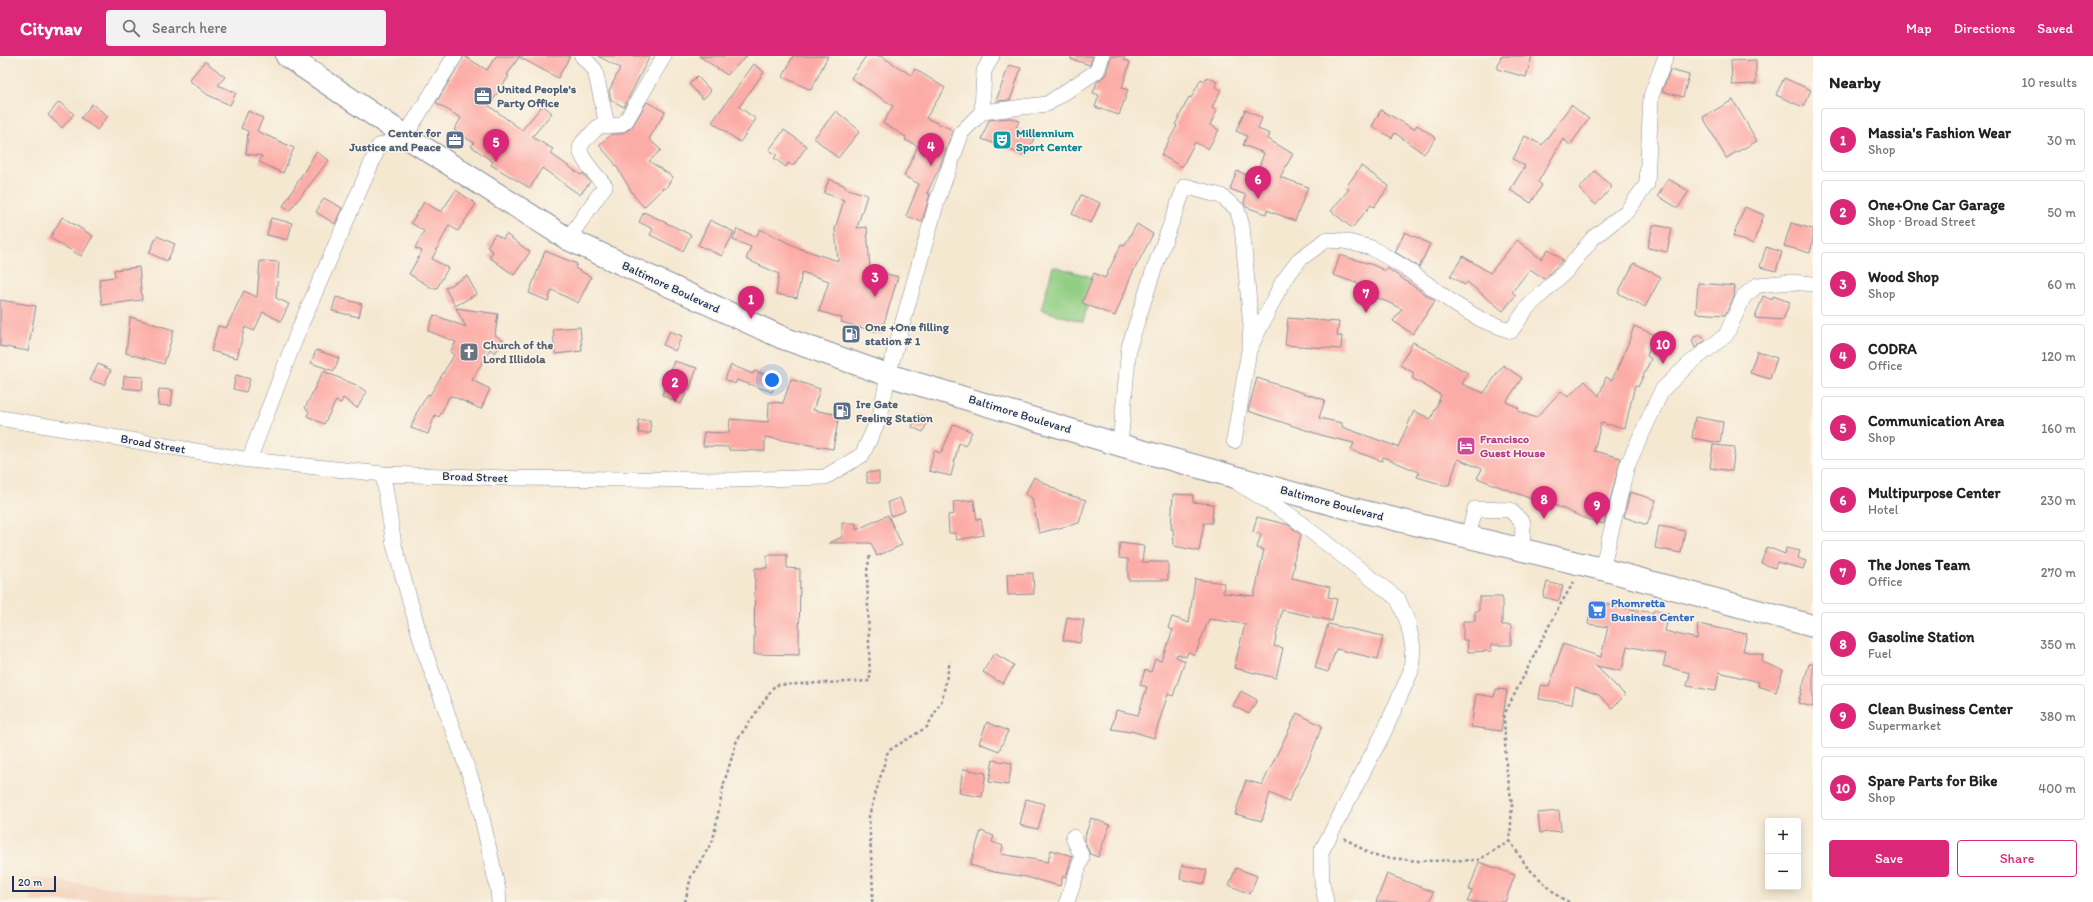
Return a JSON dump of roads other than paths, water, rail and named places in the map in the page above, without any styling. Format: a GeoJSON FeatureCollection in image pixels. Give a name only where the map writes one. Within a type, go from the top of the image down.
{"type":"FeatureCollection","features":[{"type":"Feature","properties":{"kind":"highway","name":"Baltimore Boulevard"},"geometry":{"type":"LineString","coordinates":[[287,56],[405,136],[568,239],[783,338],[888,375],[1120,444],[1332,504],[1593,567],[1813,626]]}},
{"type":"Feature","properties":{"kind":"street"},"geometry":{"type":"LineString","coordinates":[[249,460],[299,329],[379,146],[405,136],[455,56]]}},
{"type":"Feature","properties":{"kind":"street"},"geometry":{"type":"LineString","coordinates":[[582,56],[595,70],[607,125]]}},
{"type":"Feature","properties":{"kind":"street"},"geometry":{"type":"LineString","coordinates":[[568,239],[606,186],[582,159],[580,151],[581,145],[599,126],[620,125],[626,121],[664,56]]}},
{"type":"Feature","properties":{"kind":"street"},"geometry":{"type":"LineString","coordinates":[[992,56],[984,71],[982,112],[1047,104],[1097,71],[1102,56]]}},
{"type":"Feature","properties":{"kind":"street"},"geometry":{"type":"LineString","coordinates":[[1249,350],[1282,283],[1300,259],[1326,240],[1344,241],[1372,248],[1407,269],[1456,305],[1482,320],[1511,331],[1527,308],[1567,270],[1594,238],[1627,211],[1647,184],[1651,96],[1666,56]]}},
{"type":"Feature","properties":{"kind":"street","name":"Broad Street"},"geometry":{"type":"LineString","coordinates":[[0,418],[249,460],[384,474],[510,478],[733,480],[825,477],[862,455],[880,417],[888,375],[937,201],[962,132],[982,112]]}},
{"type":"Feature","properties":{"kind":"street"},"geometry":{"type":"LineString","coordinates":[[1120,444],[1128,347],[1153,272],[1185,186],[1221,196],[1237,209],[1242,226],[1251,326],[1249,350],[1234,441]]}},
{"type":"Feature","properties":{"kind":"street"},"geometry":{"type":"LineString","coordinates":[[1593,567],[1627,466],[1662,390],[1689,364],[1726,335],[1744,296],[1758,285],[1791,282],[1813,284]]}},
{"type":"Feature","properties":{"kind":"street"},"geometry":{"type":"LineString","coordinates":[[1220,472],[1290,515],[1382,584],[1398,598],[1408,623],[1413,648],[1411,671],[1384,732],[1331,830],[1321,852],[1322,884],[1326,902]]}},
{"type":"Feature","properties":{"kind":"street"},"geometry":{"type":"LineString","coordinates":[[384,474],[394,545],[424,650],[477,794],[498,890],[499,902]]}},
{"type":"Feature","properties":{"kind":"street"},"geometry":{"type":"LineString","coordinates":[[1468,537],[1475,509],[1510,510],[1523,523],[1522,551]]}},
{"type":"Feature","properties":{"kind":"street"},"geometry":{"type":"LineString","coordinates":[[1067,902],[1082,857],[1073,837]]}},
{"type":"Feature","properties":{"kind":"place","name":"United People's Party Office"},"geometry":{"type":"Point","coordinates":[483,96]}},
{"type":"Feature","properties":{"kind":"place","name":"Center for Justice and Peace"},"geometry":{"type":"Point","coordinates":[455,140]}},
{"type":"Feature","properties":{"kind":"place","name":"Millennium Sport Center"},"geometry":{"type":"Point","coordinates":[1002,140]}},
{"type":"Feature","properties":{"kind":"place","name":"Communication Area"},"geometry":{"type":"Point","coordinates":[496,162]}},
{"type":"Feature","properties":{"kind":"place","name":"CODRA"},"geometry":{"type":"Point","coordinates":[931,166]}},
{"type":"Feature","properties":{"kind":"place","name":"Multipurpose Center"},"geometry":{"type":"Point","coordinates":[1258,199]}},
{"type":"Feature","properties":{"kind":"place","name":"Wood Shop"},"geometry":{"type":"Point","coordinates":[875,297]}},
{"type":"Feature","properties":{"kind":"place","name":"The Jones Team"},"geometry":{"type":"Point","coordinates":[1366,313]}},
{"type":"Feature","properties":{"kind":"place","name":"Massia's Fashion Wear"},"geometry":{"type":"Point","coordinates":[751,319]}},
{"type":"Feature","properties":{"kind":"place","name":"One +One filling station # 1"},"geometry":{"type":"Point","coordinates":[851,334]}},
{"type":"Feature","properties":{"kind":"place","name":"Church of the Lord Illidola"},"geometry":{"type":"Point","coordinates":[469,352]}},
{"type":"Feature","properties":{"kind":"place","name":"Spare Parts for Bike"},"geometry":{"type":"Point","coordinates":[1663,364]}},
{"type":"Feature","properties":{"kind":"place","name":"One+One Car Garage"},"geometry":{"type":"Point","coordinates":[675,402]}},
{"type":"Feature","properties":{"kind":"place","name":"Ire Gate Feeling Station"},"geometry":{"type":"Point","coordinates":[842,411]}},
{"type":"Feature","properties":{"kind":"place","name":"Francisco Guest House"},"geometry":{"type":"Point","coordinates":[1466,446]}},
{"type":"Feature","properties":{"kind":"place","name":"Gasoline Station"},"geometry":{"type":"Point","coordinates":[1544,519]}},
{"type":"Feature","properties":{"kind":"place","name":"Clean Business Center"},"geometry":{"type":"Point","coordinates":[1597,525]}},
{"type":"Feature","properties":{"kind":"place","name":"Phomretta Business Center"},"geometry":{"type":"Point","coordinates":[1597,610]}}]}
